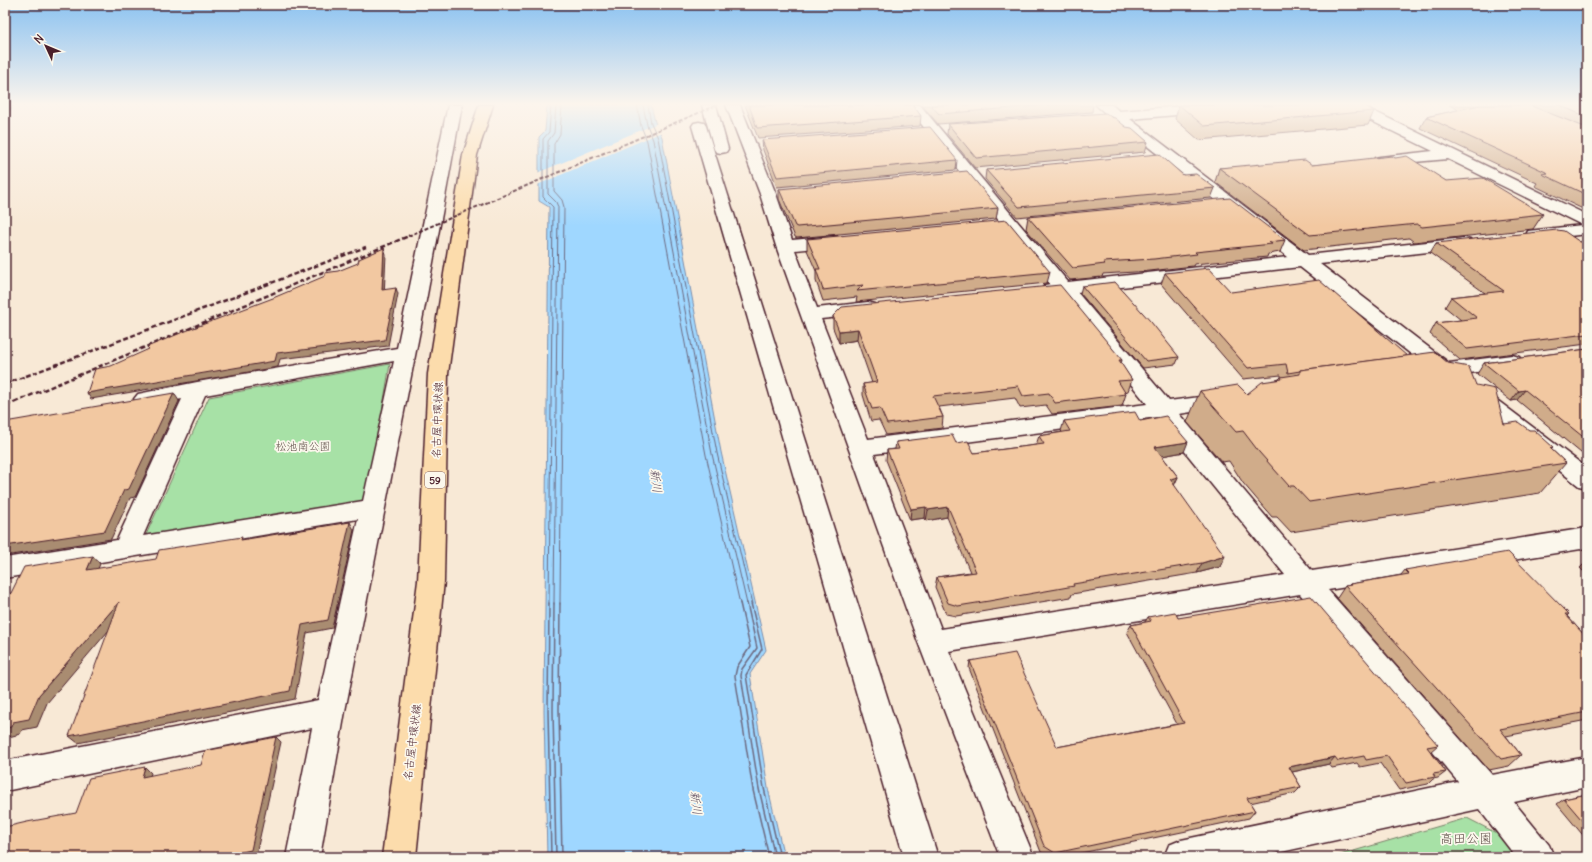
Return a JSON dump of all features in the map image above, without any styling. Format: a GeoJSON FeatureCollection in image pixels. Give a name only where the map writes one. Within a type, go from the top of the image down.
{"type":"FeatureCollection","features":[{"type":"Feature","properties":{"kind":"main road","name":"名古屋中環状線"},"geometry":{"type":"LineString","coordinates":[[399,857],[431,581],[438,374],[470,155],[473,145]]}},
{"type":"Feature","properties":{"kind":"street"},"geometry":{"type":"LineString","coordinates":[[303,857],[330,711],[406,353],[446,145]]}},
{"type":"Feature","properties":{"kind":"street"},"geometry":{"type":"LineString","coordinates":[[705,145],[921,857]]}},
{"type":"Feature","properties":{"kind":"street"},"geometry":{"type":"LineString","coordinates":[[720,145],[729,178],[754,307]]}},
{"type":"Feature","properties":{"kind":"street"},"geometry":{"type":"LineString","coordinates":[[756,145],[775,193],[785,246],[932,642],[1017,857]]}},
{"type":"Feature","properties":{"kind":"street"},"geometry":{"type":"LineString","coordinates":[[946,145],[1306,583],[1486,792],[1537,857]]}},
{"type":"Feature","properties":{"kind":"street"},"geometry":{"type":"LineString","coordinates":[[1152,145],[1196,177],[1587,480]]}},
{"type":"Feature","properties":{"kind":"street"},"geometry":{"type":"LineString","coordinates":[[1432,145],[1587,222]]}},
{"type":"Feature","properties":{"kind":"street"},"geometry":{"type":"LineString","coordinates":[[1362,162],[1450,154]]}},
{"type":"Feature","properties":{"kind":"street"},"geometry":{"type":"LineString","coordinates":[[1143,158],[1167,156]]}},
{"type":"Feature","properties":{"kind":"street"},"geometry":{"type":"LineString","coordinates":[[1196,177],[1219,175]]}},
{"type":"Feature","properties":{"kind":"street"},"geometry":{"type":"LineString","coordinates":[[1205,206],[1228,203]]}},
{"type":"Feature","properties":{"kind":"street"},"geometry":{"type":"LineString","coordinates":[[1516,237],[1587,229]]}},
{"type":"Feature","properties":{"kind":"street"},"geometry":{"type":"LineString","coordinates":[[785,246],[848,240]]}},
{"type":"Feature","properties":{"kind":"street"},"geometry":{"type":"LineString","coordinates":[[1031,291],[1477,242]]}},
{"type":"Feature","properties":{"kind":"street"},"geometry":{"type":"LineString","coordinates":[[811,314],[882,307]]}},
{"type":"Feature","properties":{"kind":"street"},"geometry":{"type":"LineString","coordinates":[[128,402],[406,353]]}},
{"type":"Feature","properties":{"kind":"street"},"geometry":{"type":"LineString","coordinates":[[1421,373],[1532,358]]}},
{"type":"Feature","properties":{"kind":"street"},"geometry":{"type":"LineString","coordinates":[[125,549],[197,390]]}},
{"type":"Feature","properties":{"kind":"street"},"geometry":{"type":"LineString","coordinates":[[861,448],[1242,398]]}},
{"type":"Feature","properties":{"kind":"street"},"geometry":{"type":"LineString","coordinates":[[5,568],[373,508]]}},
{"type":"Feature","properties":{"kind":"street"},"geometry":{"type":"LineString","coordinates":[[932,642],[1587,538]]}},
{"type":"Feature","properties":{"kind":"street"},"geometry":{"type":"LineString","coordinates":[[5,776],[330,711]]}},
{"type":"Feature","properties":{"kind":"street"},"geometry":{"type":"LineString","coordinates":[[1181,857],[1587,772]]}},
{"type":"Feature","properties":{"kind":"green space","name":"松池南公園"},"geometry":{"type":"Polygon","coordinates":[[[390,364],[367,501],[145,537],[209,397],[390,364]]]}},
{"type":"Feature","properties":{"kind":"green space","name":"高田公園"},"geometry":{"type":"Polygon","coordinates":[[[1467,818],[1506,838],[1520,857],[1333,857],[1467,818]]]}},
{"type":"Feature","properties":{"kind":"water","name":"新川"},"geometry":{"type":"Polygon","coordinates":[[[539,145],[664,145],[721,452],[766,650],[750,674],[768,788],[784,857],[547,857],[544,711],[549,207],[539,201],[539,145]]]}},
{"type":"Feature","properties":{"kind":"pier"},"geometry":{"type":"Polygon","coordinates":[[[604,145],[631,145],[537,185],[537,173],[604,145]]]}},
{"type":"Feature","properties":{"kind":"building"},"geometry":{"type":"Polygon","coordinates":[[[764,145],[945,145],[957,160],[777,177],[764,145]]]}},
{"type":"Feature","properties":{"kind":"building"},"geometry":{"type":"Polygon","coordinates":[[[965,145],[1113,145],[976,158],[965,145]]]}},
{"type":"Feature","properties":{"kind":"building"},"geometry":{"type":"Polygon","coordinates":[[[1487,145],[1587,145],[1587,195],[1542,174],[1548,173],[1487,145]]]}},
{"type":"Feature","properties":{"kind":"building"},"geometry":{"type":"Polygon","coordinates":[[[1159,154],[1183,175],[1196,174],[1215,188],[1019,207],[986,170],[1159,154]]]}},
{"type":"Feature","properties":{"kind":"building"},"geometry":{"type":"Polygon","coordinates":[[[1392,156],[1395,158],[1407,156],[1446,181],[1483,178],[1543,214],[1422,227],[1417,224],[1310,235],[1219,168],[1305,160],[1312,165],[1392,156]]]}},
{"type":"Feature","properties":{"kind":"building"},"geometry":{"type":"Polygon","coordinates":[[[967,171],[998,208],[797,227],[795,226],[779,189],[967,171]]]}},
{"type":"Feature","properties":{"kind":"building"},"geometry":{"type":"Polygon","coordinates":[[[1230,198],[1285,240],[1269,242],[1272,244],[1195,252],[1197,254],[1154,259],[1103,262],[1105,264],[1073,268],[1028,217],[1230,198]]]}},
{"type":"Feature","properties":{"kind":"building"},"geometry":{"type":"Polygon","coordinates":[[[1007,220],[1050,272],[857,291],[863,285],[823,290],[816,269],[820,269],[807,239],[1007,220]]]}},
{"type":"Feature","properties":{"kind":"building"},"geometry":{"type":"Polygon","coordinates":[[[1557,230],[1564,231],[1580,242],[1587,242],[1587,334],[1467,349],[1436,323],[1477,318],[1451,297],[1504,291],[1436,243],[1557,230]]]}},
{"type":"Feature","properties":{"kind":"building"},"geometry":{"type":"Polygon","coordinates":[[[384,248],[382,290],[396,288],[385,340],[277,353],[275,361],[87,393],[95,369],[111,366],[149,349],[147,347],[273,298],[325,276],[325,273],[338,271],[358,263],[359,259],[384,248]]]}},
{"type":"Feature","properties":{"kind":"building"},"geometry":{"type":"Polygon","coordinates":[[[1209,268],[1231,292],[1319,280],[1407,356],[1300,370],[1288,373],[1286,364],[1248,368],[1165,273],[1209,268]]]}},
{"type":"Feature","properties":{"kind":"building"},"geometry":{"type":"Polygon","coordinates":[[[1115,282],[1151,322],[1179,357],[1146,361],[1082,286],[1115,282]]]}},
{"type":"Feature","properties":{"kind":"building"},"geometry":{"type":"Polygon","coordinates":[[[1060,285],[1122,360],[1119,360],[1132,380],[1118,381],[1126,394],[1055,403],[1049,393],[1023,396],[1018,386],[933,396],[943,417],[887,424],[880,408],[872,409],[863,384],[877,382],[858,329],[839,331],[833,316],[842,307],[1060,285]]]}},
{"type":"Feature","properties":{"kind":"building"},"geometry":{"type":"Polygon","coordinates":[[[1587,349],[1587,440],[1525,390],[1519,391],[1484,363],[1587,349]]]}},
{"type":"Feature","properties":{"kind":"building"},"geometry":{"type":"Polygon","coordinates":[[[1435,352],[1448,363],[1469,367],[1476,385],[1495,389],[1504,424],[1518,422],[1529,430],[1534,430],[1553,447],[1550,448],[1566,463],[1309,502],[1294,486],[1289,486],[1243,431],[1236,432],[1200,391],[1238,385],[1247,394],[1262,382],[1300,374],[1300,370],[1435,352]]]}},
{"type":"Feature","properties":{"kind":"building"},"geometry":{"type":"Polygon","coordinates":[[[174,393],[129,489],[124,490],[105,531],[5,546],[5,422],[174,393]]]}},
{"type":"Feature","properties":{"kind":"building"},"geometry":{"type":"Polygon","coordinates":[[[1135,412],[1140,421],[1166,416],[1188,442],[1155,447],[1178,477],[1170,479],[1225,556],[1202,563],[1073,584],[1074,586],[989,601],[958,606],[948,603],[937,577],[976,572],[948,507],[928,510],[926,507],[911,509],[887,450],[899,449],[896,442],[952,435],[956,443],[968,441],[974,453],[1044,444],[1039,436],[1070,431],[1064,421],[1135,412]]]}},
{"type":"Feature","properties":{"kind":"building"},"geometry":{"type":"Polygon","coordinates":[[[350,522],[328,620],[302,625],[290,691],[69,736],[119,602],[39,695],[29,719],[13,722],[11,727],[5,728],[5,595],[11,593],[24,567],[93,556],[87,570],[156,559],[159,550],[242,537],[241,540],[350,522]]]}},
{"type":"Feature","properties":{"kind":"building"},"geometry":{"type":"Polygon","coordinates":[[[1508,552],[1569,614],[1565,614],[1587,638],[1587,712],[1500,729],[1521,755],[1501,759],[1345,586],[1409,574],[1405,570],[1508,552]]]}},
{"type":"Feature","properties":{"kind":"building"},"geometry":{"type":"Polygon","coordinates":[[[1311,596],[1438,745],[1427,747],[1446,772],[1433,774],[1435,777],[1406,783],[1387,756],[1366,760],[1364,756],[1338,761],[1335,757],[1289,767],[1301,787],[1247,798],[1255,811],[1055,853],[1044,846],[970,661],[1015,653],[1057,747],[1184,723],[1131,625],[1151,621],[1148,617],[1175,612],[1178,618],[1311,596]]]}},
{"type":"Feature","properties":{"kind":"building"},"geometry":{"type":"Polygon","coordinates":[[[276,737],[251,850],[219,857],[5,857],[5,827],[76,813],[89,778],[145,767],[142,777],[201,765],[205,751],[276,737]]]}},
{"type":"Feature","properties":{"kind":"building"},"geometry":{"type":"Polygon","coordinates":[[[1587,794],[1587,826],[1564,799],[1587,794]]]}},
{"type":"Feature","properties":{"kind":"railway"},"geometry":{"type":"LineString","coordinates":[[408,236],[622,145]]}},
{"type":"Feature","properties":{"kind":"railway"},"geometry":{"type":"LineString","coordinates":[[22,399],[411,235]]}},
{"type":"Feature","properties":{"kind":"railway"},"geometry":{"type":"LineString","coordinates":[[5,384],[366,247]]}},
{"type":"Feature","properties":{"kind":"railway"},"geometry":{"type":"LineString","coordinates":[[5,406],[24,398]]}}]}
